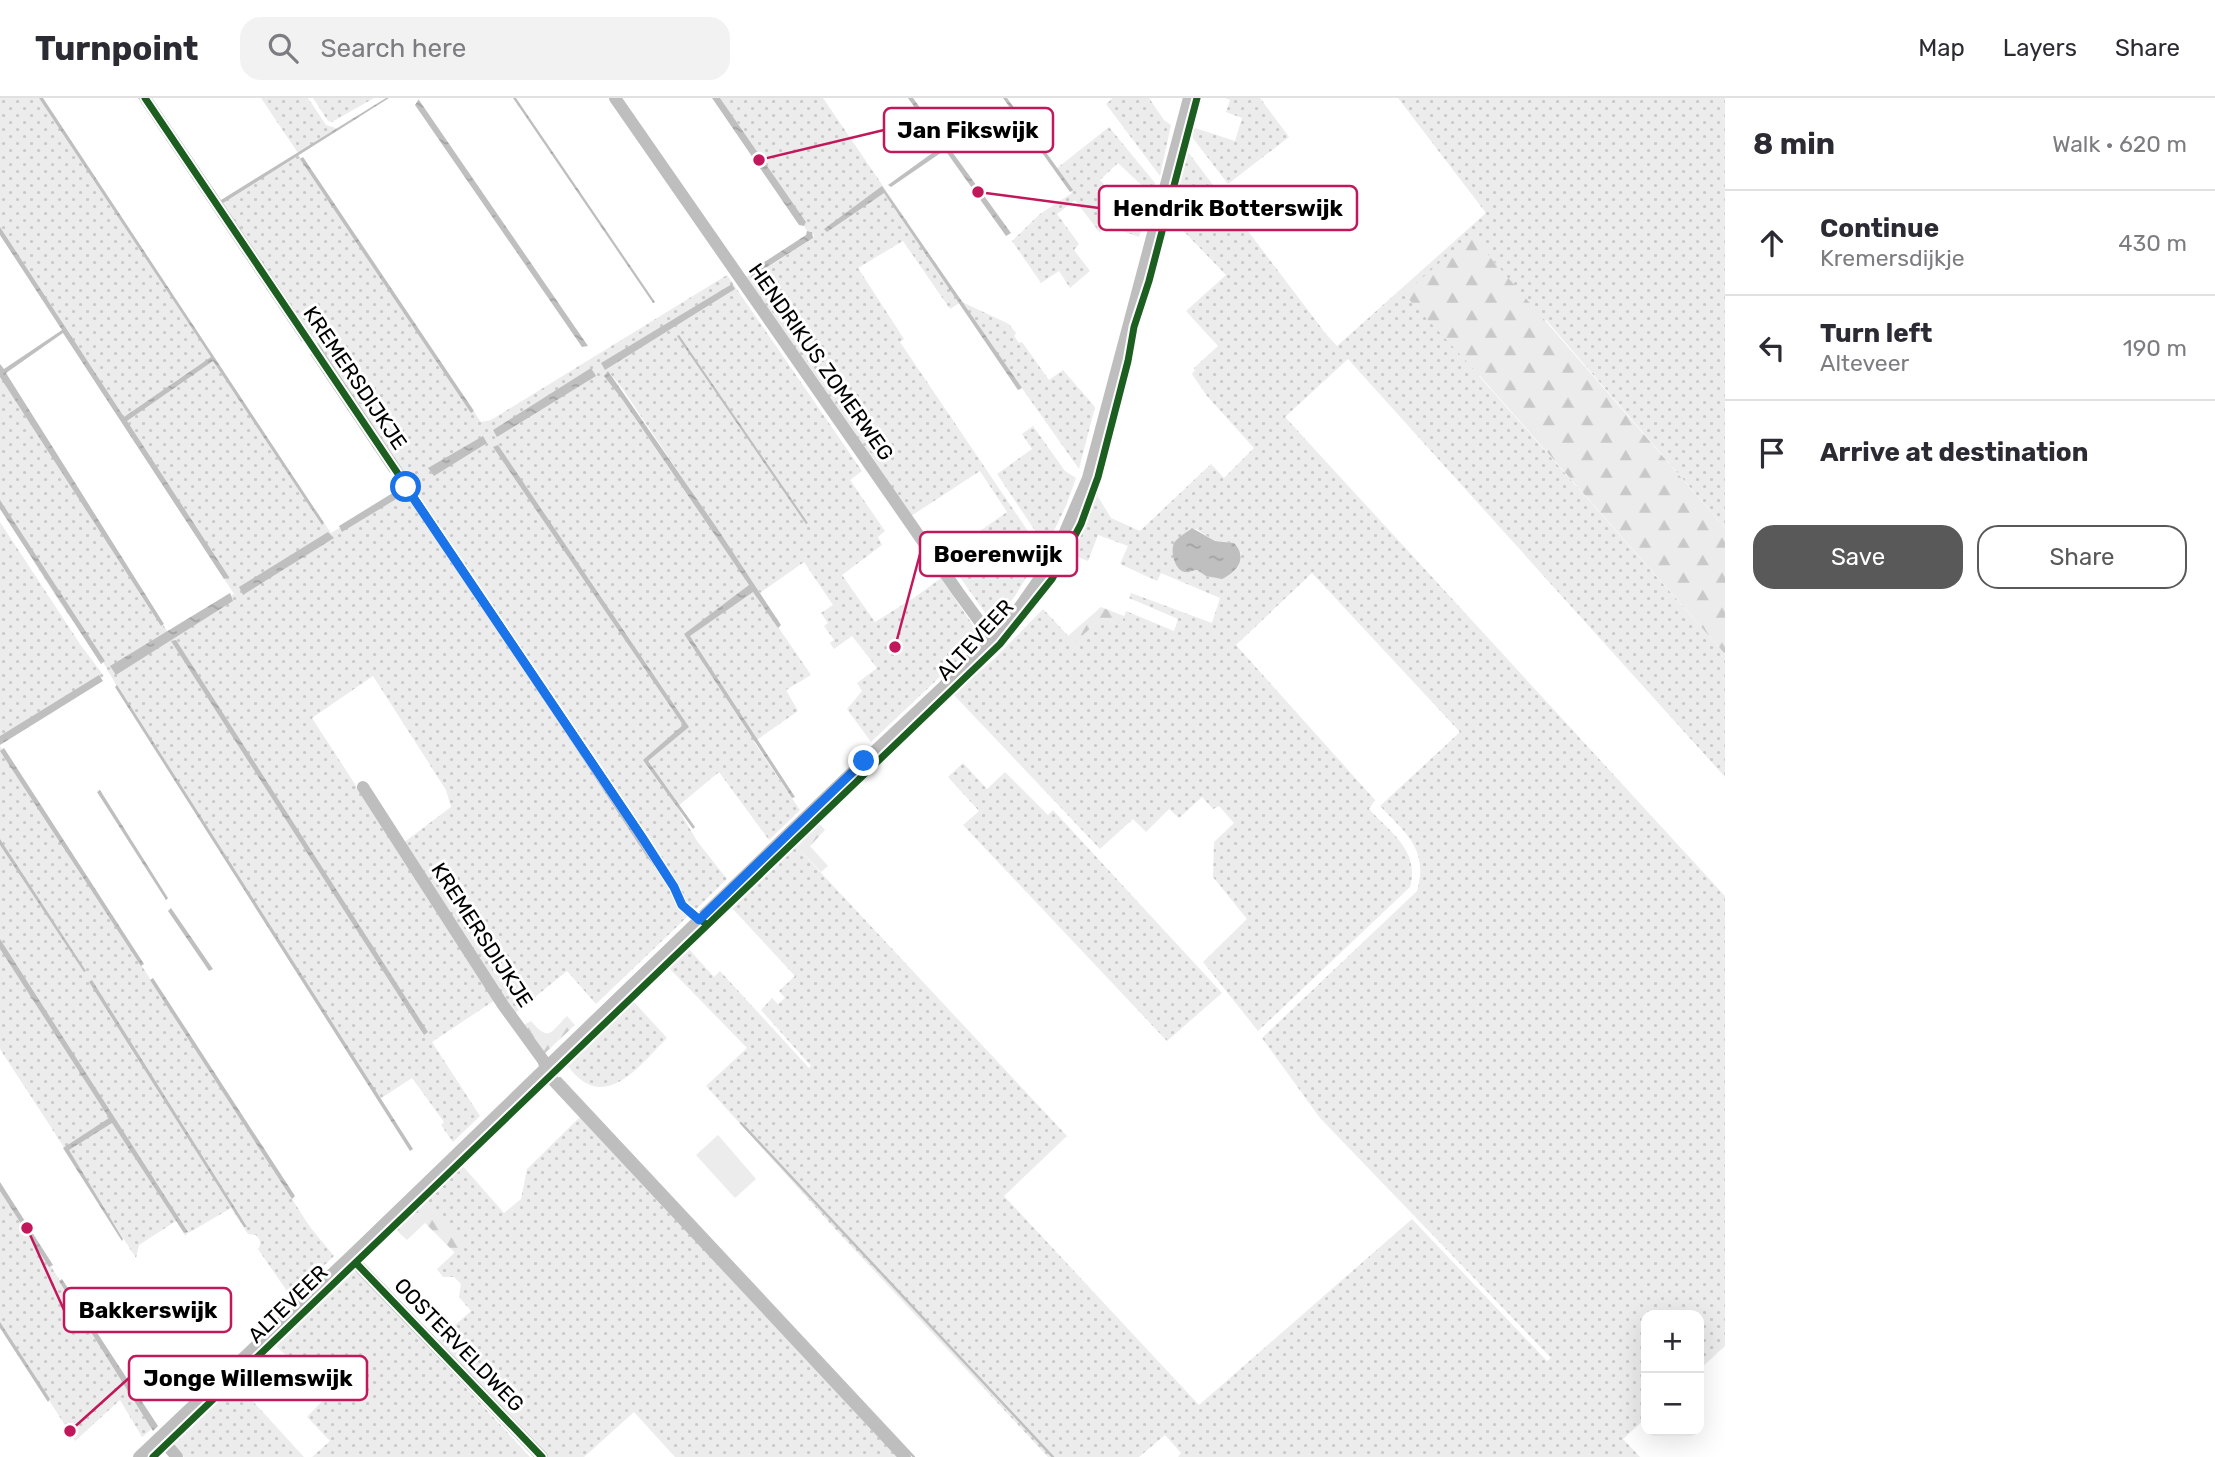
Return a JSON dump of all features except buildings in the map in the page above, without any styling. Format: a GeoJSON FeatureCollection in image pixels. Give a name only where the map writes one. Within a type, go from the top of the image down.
{"type":"FeatureCollection","features":[{"type":"Feature","properties":{"kind":"street","name":"HENDRIKUS ZOMERWEG"},"geometry":{"type":"LineString","coordinates":[[615,98],[958,592],[993,637]]}},
{"type":"Feature","properties":{"kind":"street","name":"ALTEVEER"},"geometry":{"type":"LineString","coordinates":[[139,1457],[351,1257],[1017,611],[1046,569],[1079,502],[1128,332],[1189,98]]}},
{"type":"Feature","properties":{"kind":"street","name":"KREMERSDIJKJE"},"geometry":{"type":"LineString","coordinates":[[363,788],[550,1077],[905,1457]]}},
{"type":"Feature","properties":{"kind":"street","name":"OOSTERVELDWEG"},"geometry":{"type":"LineString","coordinates":[[351,1257],[542,1457]]}},
{"type":"Feature","properties":{"kind":"street"},"geometry":{"type":"LineString","coordinates":[[160,1437],[177,1457]]}},
{"type":"Feature","properties":{"kind":"green space"},"geometry":{"type":"Polygon","coordinates":[[[0,98],[40,98],[331,533],[403,489],[653,858],[681,909],[688,916],[596,1004],[567,971],[514,1014],[403,843],[451,807],[446,790],[373,676],[312,718],[495,1000],[432,1042],[480,1116],[453,1142],[441,1125],[444,1122],[412,1078],[380,1099],[128,706],[103,662],[60,603],[0,508],[0,373],[169,634],[234,594],[0,235],[0,98]]]}},
{"type":"Feature","properties":{"kind":"green space"},"geometry":{"type":"Polygon","coordinates":[[[261,98],[308,98],[326,125],[339,129],[298,154],[481,422],[491,420],[727,275],[862,471],[850,480],[885,531],[878,537],[882,545],[842,575],[875,622],[941,578],[976,630],[979,640],[871,742],[847,709],[862,691],[857,683],[877,668],[852,636],[834,649],[830,643],[834,640],[824,626],[828,623],[821,613],[833,605],[804,562],[760,593],[608,371],[634,417],[811,675],[786,690],[798,711],[754,742],[800,810],[769,840],[719,772],[677,807],[697,841],[727,879],[696,909],[692,910],[685,904],[651,845],[219,202],[298,153],[261,98]]]}},
{"type":"Feature","properties":{"kind":"green space"},"geometry":{"type":"Polygon","coordinates":[[[313,98],[374,98],[332,122],[328,121],[313,98]]]}},
{"type":"Feature","properties":{"kind":"green space"},"geometry":{"type":"Polygon","coordinates":[[[720,98],[823,98],[962,302],[1009,324],[1019,343],[1022,342],[1049,380],[1063,370],[1095,407],[1079,469],[961,302],[950,309],[903,241],[858,268],[904,339],[900,342],[1042,552],[1015,596],[995,621],[991,621],[957,573],[987,552],[977,533],[1007,512],[980,471],[911,516],[745,277],[776,262],[814,235],[807,231],[804,226],[806,222],[720,98]]]}},
{"type":"Feature","properties":{"kind":"green space"},"geometry":{"type":"Polygon","coordinates":[[[1113,98],[1149,98],[1164,120],[1171,125],[1160,176],[1106,104],[1113,98]]]}},
{"type":"Feature","properties":{"kind":"green space"},"geometry":{"type":"Polygon","coordinates":[[[1225,98],[1260,98],[1289,137],[1228,184],[1192,137],[1195,128],[1235,141],[1242,118],[1226,112],[1230,100],[1225,98]]]}},
{"type":"Feature","properties":{"kind":"green space"},"geometry":{"type":"Polygon","coordinates":[[[1398,98],[1725,98],[1725,528],[1546,320],[1479,376],[1725,654],[1725,777],[1348,359],[1285,417],[1725,896],[1725,1346],[1704,1365],[1704,1310],[1641,1310],[1641,1423],[1623,1439],[1640,1457],[1178,1457],[1181,1453],[1165,1435],[1139,1457],[1048,1457],[706,1086],[747,1048],[668,967],[688,948],[714,977],[720,971],[809,1068],[811,1066],[761,1010],[772,998],[778,1004],[785,998],[779,991],[795,976],[731,907],[795,845],[1067,1136],[1004,1196],[1199,1405],[1412,1219],[1547,1361],[1551,1358],[1320,1118],[1262,1038],[1417,891],[1420,864],[1413,843],[1380,806],[1460,732],[1312,573],[1236,645],[1375,800],[1369,809],[1401,843],[1411,863],[1412,874],[1410,887],[1258,1031],[1203,962],[1247,919],[1213,877],[1214,842],[1234,823],[1219,806],[1213,809],[1202,797],[1179,818],[1169,809],[1146,832],[1133,819],[1100,849],[953,694],[994,659],[1043,609],[1074,642],[1102,618],[1121,625],[1126,611],[1174,631],[1178,619],[1129,598],[1131,593],[1212,623],[1220,598],[1161,573],[1157,581],[1120,564],[1128,546],[1098,535],[1088,561],[1063,551],[1087,490],[1095,492],[1111,518],[1140,531],[1211,464],[1224,478],[1254,448],[1207,396],[1192,374],[1194,368],[1218,346],[1186,311],[1226,275],[1170,217],[1188,152],[1337,346],[1486,213],[1398,98]],[[1189,529],[1175,542],[1176,564],[1190,572],[1197,570],[1203,574],[1226,577],[1238,567],[1241,553],[1228,542],[1215,541],[1196,529],[1189,529]]]}},
{"type":"Feature","properties":{"kind":"green space"},"geometry":{"type":"Polygon","coordinates":[[[1109,127],[1155,183],[1152,195],[1118,163],[1100,180],[1143,225],[1139,237],[1104,224],[1100,233],[1075,200],[1057,214],[1079,244],[1074,250],[1090,271],[1070,288],[1059,271],[1041,283],[1012,241],[1040,214],[1072,193],[1056,169],[1109,127]]]}},
{"type":"Feature","properties":{"kind":"green space"},"geometry":{"type":"Polygon","coordinates":[[[1471,235],[1725,528],[1725,654],[1404,294],[1471,235]]]}},
{"type":"Feature","properties":{"kind":"green space"},"geometry":{"type":"Polygon","coordinates":[[[1033,426],[1065,471],[1076,478],[1046,547],[997,474],[1032,449],[1022,434],[1033,426]]]}},
{"type":"Feature","properties":{"kind":"green space"},"geometry":{"type":"Polygon","coordinates":[[[0,522],[104,676],[0,740],[0,522]]]}},
{"type":"Feature","properties":{"kind":"green space"},"geometry":{"type":"Polygon","coordinates":[[[1101,607],[1124,616],[1121,625],[1102,618],[1074,643],[1068,636],[1101,607]]]}},
{"type":"Feature","properties":{"kind":"green space"},"geometry":{"type":"Polygon","coordinates":[[[0,746],[310,1227],[334,1256],[291,1297],[258,1249],[259,1238],[248,1234],[231,1208],[185,1235],[176,1221],[139,1245],[136,1258],[0,1049],[0,746]]]}},
{"type":"Feature","properties":{"kind":"green space"},"geometry":{"type":"Polygon","coordinates":[[[963,763],[987,789],[1005,772],[1048,815],[1053,810],[1222,993],[1167,1041],[963,825],[979,811],[948,777],[963,763]]]}},
{"type":"Feature","properties":{"kind":"green space"},"geometry":{"type":"Polygon","coordinates":[[[818,822],[825,830],[810,846],[828,866],[821,872],[795,845],[818,822]]]}},
{"type":"Feature","properties":{"kind":"green space"},"geometry":{"type":"Polygon","coordinates":[[[633,1001],[667,1038],[641,1065],[620,1081],[598,1087],[586,1083],[566,1064],[633,1001]]]}},
{"type":"Feature","properties":{"kind":"green space"},"geometry":{"type":"Polygon","coordinates":[[[567,1016],[575,1025],[544,1054],[522,1026],[531,1021],[542,1031],[549,1033],[567,1016]]]}},
{"type":"Feature","properties":{"kind":"green space"},"geometry":{"type":"Polygon","coordinates":[[[584,1113],[903,1457],[675,1457],[634,1412],[584,1457],[546,1457],[437,1341],[471,1311],[459,1297],[461,1284],[454,1277],[443,1277],[437,1269],[464,1244],[423,1200],[461,1164],[504,1213],[521,1199],[527,1169],[584,1113]]]}},
{"type":"Feature","properties":{"kind":"green space"},"geometry":{"type":"Polygon","coordinates":[[[718,1135],[756,1179],[735,1198],[696,1155],[718,1135]]]}},
{"type":"Feature","properties":{"kind":"green space"},"geometry":{"type":"Polygon","coordinates":[[[0,1187],[154,1427],[142,1437],[120,1400],[75,1441],[0,1323],[0,1187]]]}},
{"type":"Feature","properties":{"kind":"green space"},"geometry":{"type":"Polygon","coordinates":[[[423,1200],[465,1244],[455,1253],[425,1223],[407,1240],[394,1228],[423,1200]]]}},
{"type":"Feature","properties":{"kind":"green space"},"geometry":{"type":"Polygon","coordinates":[[[354,1272],[361,1274],[530,1457],[312,1457],[330,1441],[307,1417],[328,1395],[276,1346],[342,1278],[354,1272]]]}},
{"type":"Feature","properties":{"kind":"green space"},"geometry":{"type":"Polygon","coordinates":[[[237,1384],[304,1457],[184,1457],[174,1447],[175,1443],[237,1384]]]}},
{"type":"Feature","properties":{"kind":"water"},"geometry":{"type":"Polygon","coordinates":[[[39,98],[43,98],[324,523],[322,525],[213,361],[127,421],[229,577],[224,579],[63,333],[6,373],[164,624],[161,626],[0,377],[0,364],[4,369],[62,330],[0,235],[0,227],[124,417],[211,357],[39,98]]]}},
{"type":"Feature","properties":{"kind":"water"},"geometry":{"type":"Polygon","coordinates":[[[138,98],[141,98],[302,342],[138,98]]]}},
{"type":"Feature","properties":{"kind":"water"},"geometry":{"type":"Polygon","coordinates":[[[149,98],[152,98],[221,200],[389,98],[223,203],[312,336],[310,338],[149,98]]]}},
{"type":"Feature","properties":{"kind":"water"},"geometry":{"type":"Polygon","coordinates":[[[513,98],[516,98],[655,302],[653,303],[513,98]]]}},
{"type":"Feature","properties":{"kind":"water"},"geometry":{"type":"Polygon","coordinates":[[[712,98],[720,98],[806,222],[804,226],[799,225],[712,98]]]}},
{"type":"Feature","properties":{"kind":"water"},"geometry":{"type":"Polygon","coordinates":[[[908,98],[913,98],[1011,233],[1006,236],[945,150],[891,187],[888,185],[942,146],[908,98]]]}},
{"type":"Feature","properties":{"kind":"water"},"geometry":{"type":"Polygon","coordinates":[[[1003,98],[1007,98],[1073,190],[1070,192],[1003,98]]]}},
{"type":"Feature","properties":{"kind":"water"},"geometry":{"type":"Polygon","coordinates":[[[419,99],[588,346],[582,347],[415,105],[419,99]]]}},
{"type":"Feature","properties":{"kind":"water"},"geometry":{"type":"Polygon","coordinates":[[[303,157],[474,411],[471,413],[300,159],[303,157]]]}},
{"type":"Feature","properties":{"kind":"water"},"geometry":{"type":"Polygon","coordinates":[[[882,186],[1022,388],[1018,390],[884,193],[827,232],[824,229],[882,186]]]}},
{"type":"Feature","properties":{"kind":"water"},"geometry":{"type":"Polygon","coordinates":[[[807,231],[812,232],[813,238],[753,276],[749,275],[749,272],[806,235],[807,231]]]}},
{"type":"Feature","properties":{"kind":"water"},"geometry":{"type":"Polygon","coordinates":[[[732,284],[735,289],[605,370],[601,363],[732,284]]]}},
{"type":"Feature","properties":{"kind":"water"},"geometry":{"type":"Polygon","coordinates":[[[679,335],[808,523],[806,524],[677,336],[679,335]]]}},
{"type":"Feature","properties":{"kind":"water"},"geometry":{"type":"Polygon","coordinates":[[[318,343],[405,473],[403,475],[316,344],[318,343]]]}},
{"type":"Feature","properties":{"kind":"water"},"geometry":{"type":"Polygon","coordinates":[[[312,353],[391,472],[390,473],[310,354],[312,353]]]}},
{"type":"Feature","properties":{"kind":"water"},"geometry":{"type":"Polygon","coordinates":[[[591,368],[596,376],[497,437],[493,430],[591,368]]]}},
{"type":"Feature","properties":{"kind":"water"},"geometry":{"type":"Polygon","coordinates":[[[608,371],[781,625],[778,628],[753,592],[690,636],[795,797],[792,798],[684,634],[749,585],[604,376],[608,371]]]}},
{"type":"Feature","properties":{"kind":"water"},"geometry":{"type":"Polygon","coordinates":[[[483,436],[487,443],[434,476],[428,468],[483,436]]]}},
{"type":"Feature","properties":{"kind":"water"},"geometry":{"type":"Polygon","coordinates":[[[498,445],[689,727],[648,761],[695,827],[693,829],[643,760],[683,725],[493,447],[498,445]]]}},
{"type":"Feature","properties":{"kind":"water"},"geometry":{"type":"Polygon","coordinates":[[[404,486],[406,493],[342,532],[339,526],[404,486]]]}},
{"type":"Feature","properties":{"kind":"water"},"geometry":{"type":"Polygon","coordinates":[[[415,492],[652,843],[651,845],[415,492]]]}},
{"type":"Feature","properties":{"kind":"water"},"geometry":{"type":"Polygon","coordinates":[[[411,498],[665,879],[647,857],[409,499],[411,498]]]}},
{"type":"Feature","properties":{"kind":"water"},"geometry":{"type":"Polygon","coordinates":[[[0,500],[105,661],[101,664],[0,509],[0,500]]]}},
{"type":"Feature","properties":{"kind":"water"},"geometry":{"type":"Polygon","coordinates":[[[1192,528],[1215,541],[1234,543],[1241,559],[1237,568],[1222,579],[1206,576],[1197,570],[1187,572],[1179,569],[1173,556],[1174,543],[1192,528]]]}},
{"type":"Feature","properties":{"kind":"water"},"geometry":{"type":"Polygon","coordinates":[[[328,532],[334,538],[243,595],[239,587],[328,532]]]}},
{"type":"Feature","properties":{"kind":"water"},"geometry":{"type":"Polygon","coordinates":[[[230,593],[233,601],[116,675],[110,666],[230,593]]]}},
{"type":"Feature","properties":{"kind":"water"},"geometry":{"type":"Polygon","coordinates":[[[176,640],[428,1032],[424,1035],[171,641],[176,640]]]}},
{"type":"Feature","properties":{"kind":"water"},"geometry":{"type":"Polygon","coordinates":[[[99,675],[103,681],[0,745],[0,736],[99,675]]]}},
{"type":"Feature","properties":{"kind":"water"},"geometry":{"type":"Polygon","coordinates":[[[117,685],[413,1149],[410,1151],[115,687],[117,685]]]}},
{"type":"Feature","properties":{"kind":"water"},"geometry":{"type":"Polygon","coordinates":[[[4,748],[144,964],[141,966],[0,751],[4,748]]]}},
{"type":"Feature","properties":{"kind":"water"},"geometry":{"type":"Polygon","coordinates":[[[100,790],[168,898],[166,900],[97,792],[100,790]]]}},
{"type":"Feature","properties":{"kind":"water"},"geometry":{"type":"Polygon","coordinates":[[[0,839],[86,971],[84,972],[0,845],[0,839]]]}},
{"type":"Feature","properties":{"kind":"water"},"geometry":{"type":"Polygon","coordinates":[[[171,908],[213,969],[209,971],[168,911],[171,908]]]}},
{"type":"Feature","properties":{"kind":"water"},"geometry":{"type":"Polygon","coordinates":[[[0,939],[188,1232],[184,1233],[112,1123],[69,1150],[122,1241],[63,1148],[109,1118],[0,949],[0,939]]]}},
{"type":"Feature","properties":{"kind":"water"},"geometry":{"type":"Polygon","coordinates":[[[153,978],[295,1196],[292,1199],[150,980],[153,978]]]}},
{"type":"Feature","properties":{"kind":"water"},"geometry":{"type":"Polygon","coordinates":[[[92,980],[247,1227],[244,1227],[89,982],[92,980]]]}},
{"type":"Feature","properties":{"kind":"water"},"geometry":{"type":"Polygon","coordinates":[[[0,1182],[53,1265],[49,1267],[0,1191],[0,1182]]]}},
{"type":"Feature","properties":{"kind":"water"},"geometry":{"type":"Polygon","coordinates":[[[62,1279],[158,1426],[153,1431],[59,1281],[62,1279]]]}},
{"type":"Feature","properties":{"kind":"water"},"geometry":{"type":"Polygon","coordinates":[[[0,1322],[50,1399],[48,1402],[0,1328],[0,1322]]]}},
{"type":"Feature","properties":{"kind":"waterway"},"geometry":{"type":"LineString","coordinates":[[560,1078],[914,1457]]}},
{"type":"Feature","properties":{"kind":"waterway"},"geometry":{"type":"LineString","coordinates":[[741,1123],[1053,1457]]}},
{"type":"Feature","properties":{"kind":"cycle path"},"geometry":{"type":"LineString","coordinates":[[145,98],[644,839],[682,905],[706,924]]}},
{"type":"Feature","properties":{"kind":"cycle path"},"geometry":{"type":"LineString","coordinates":[[153,1457],[1000,644],[1052,579],[1081,524],[1098,477],[1128,361],[1134,327],[1149,281],[1197,98]]}},
{"type":"Feature","properties":{"kind":"cycle path"},"geometry":{"type":"LineString","coordinates":[[356,1263],[542,1457]]}},
{"type":"Feature","properties":{"kind":"place","name":"Jan Fikswijk"},"geometry":{"type":"Point","coordinates":[759,160]}},
{"type":"Feature","properties":{"kind":"place","name":"Hendrik Botterswijk"},"geometry":{"type":"Point","coordinates":[978,192]}},
{"type":"Feature","properties":{"kind":"place","name":"Boerenwijk"},"geometry":{"type":"Point","coordinates":[895,647]}},
{"type":"Feature","properties":{"kind":"place","name":"Bakkerswijk"},"geometry":{"type":"Point","coordinates":[27,1228]}},
{"type":"Feature","properties":{"kind":"place","name":"Jonge Willemswijk"},"geometry":{"type":"Point","coordinates":[70,1431]}},
{"type":"Feature","properties":{"kind":"route"},"geometry":{"type":"LineString","coordinates":[[406,487],[643,839],[674,887],[682,905],[699,920],[864,761]]}}]}
